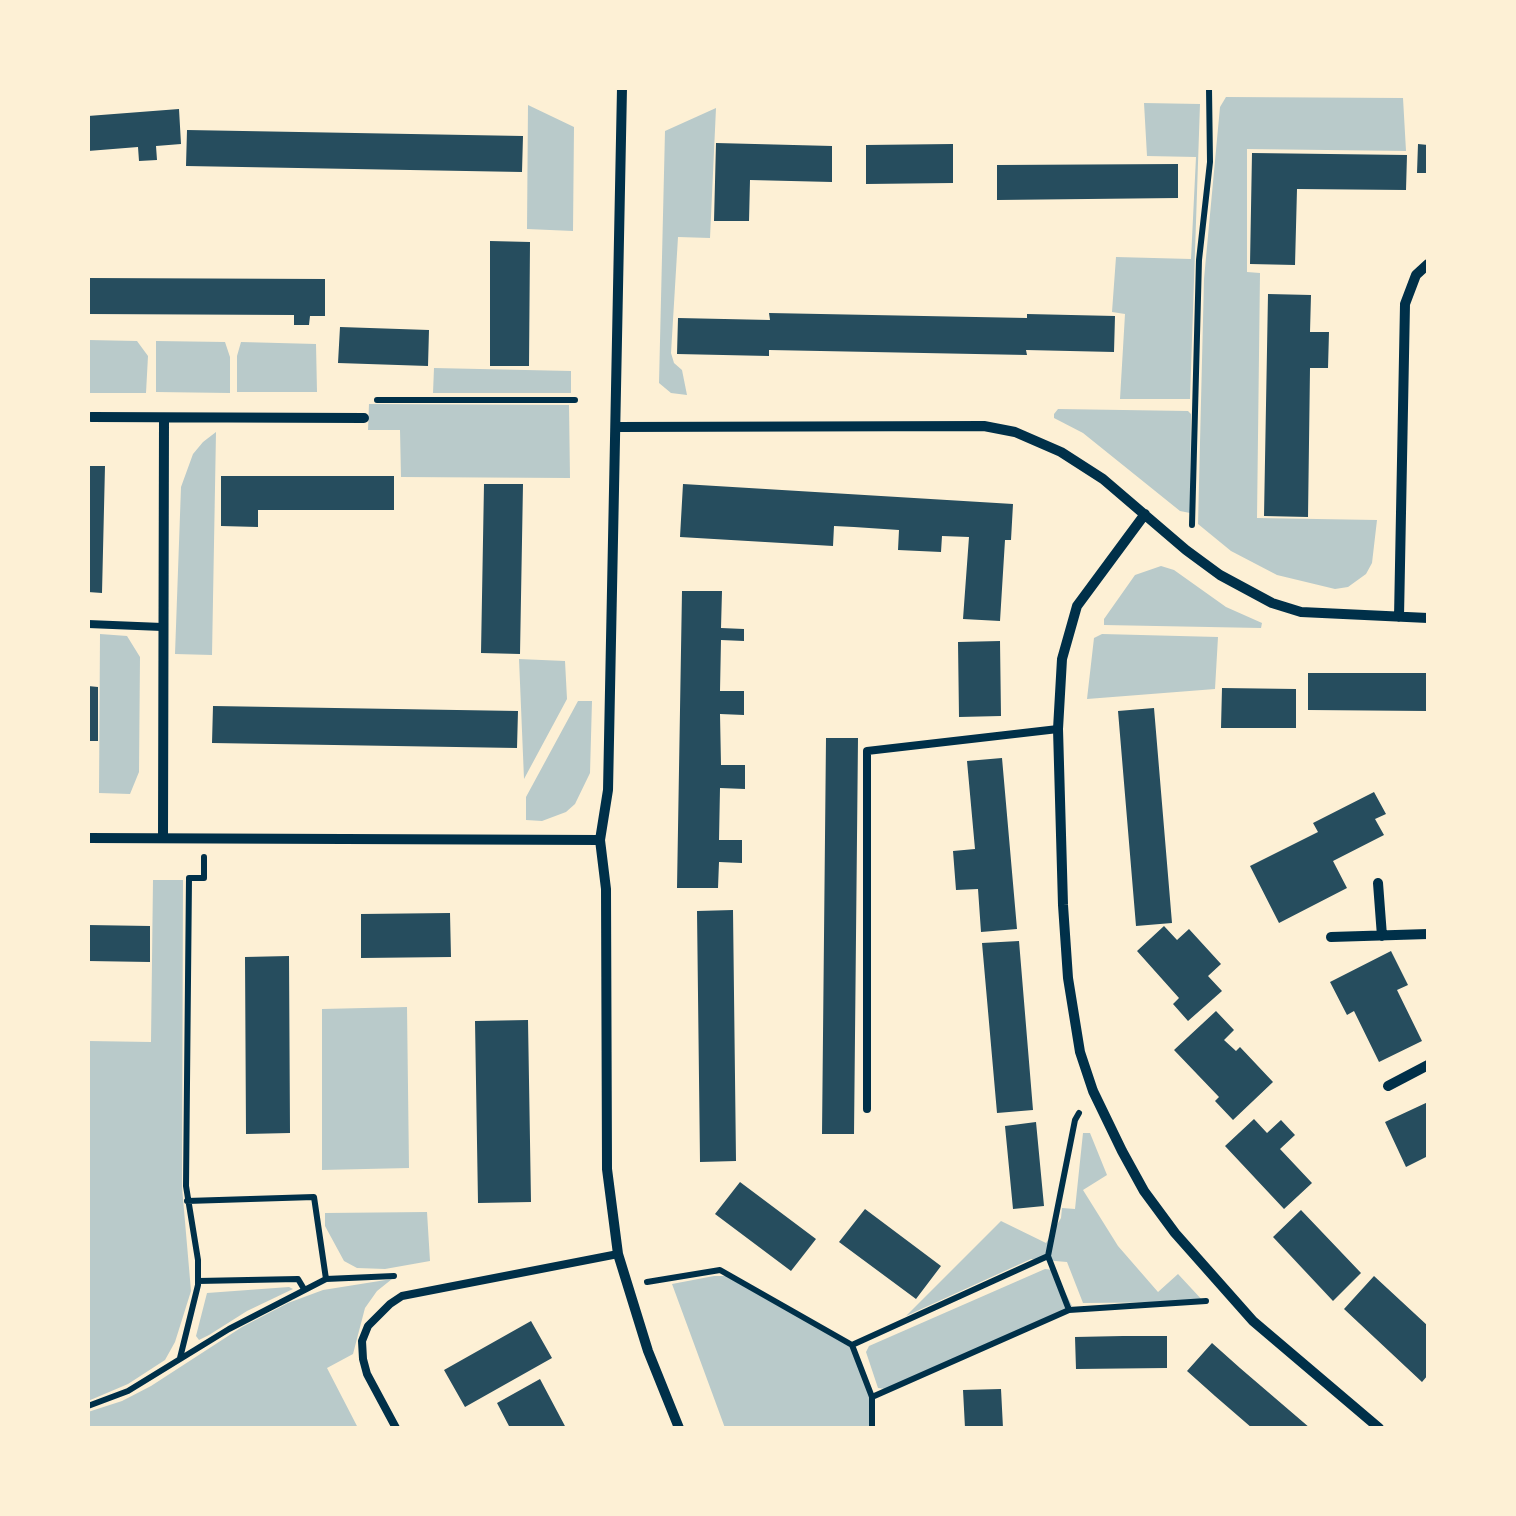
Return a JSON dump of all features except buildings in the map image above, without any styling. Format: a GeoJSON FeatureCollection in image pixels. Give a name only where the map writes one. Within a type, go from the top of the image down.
{"type":"FeatureCollection","features":[{"type":"Feature","properties":{"kind":"street"},"geometry":{"type":"LineString","coordinates":[[622,88],[608,790],[600,840],[606,890],[607,1169],[618,1254],[648,1351],[679,1428]]}},
{"type":"Feature","properties":{"kind":"street"},"geometry":{"type":"LineString","coordinates":[[1399,617],[1405,304],[1416,275],[1428,264]]}},
{"type":"Feature","properties":{"kind":"street"},"geometry":{"type":"LineString","coordinates":[[91,417],[364,418]]}},
{"type":"Feature","properties":{"kind":"street"},"geometry":{"type":"LineString","coordinates":[[163,838],[164,418]]}},
{"type":"Feature","properties":{"kind":"street"},"geometry":{"type":"LineString","coordinates":[[617,426],[984,426],[1015,432],[1061,452],[1104,479],[1186,550],[1246,590],[1301,612],[1428,618]]}},
{"type":"Feature","properties":{"kind":"street"},"geometry":{"type":"LineString","coordinates":[[1146,514],[1077,606],[1062,659],[1058,730],[1068,978],[1076,1035],[1093,1090],[1144,1190],[1175,1233],[1230,1299],[1379,1428]]}},
{"type":"Feature","properties":{"kind":"street"},"geometry":{"type":"LineString","coordinates":[[88,838],[600,840]]}},
{"type":"Feature","properties":{"kind":"street"},"geometry":{"type":"LineString","coordinates":[[1378,883],[1382,936]]}},
{"type":"Feature","properties":{"kind":"street"},"geometry":{"type":"LineString","coordinates":[[1331,937],[1428,934]]}},
{"type":"Feature","properties":{"kind":"street"},"geometry":{"type":"LineString","coordinates":[[1388,1086],[1428,1065]]}},
{"type":"Feature","properties":{"kind":"lane"},"geometry":{"type":"LineString","coordinates":[[88,624],[162,627]]}},
{"type":"Feature","properties":{"kind":"lane"},"geometry":{"type":"LineString","coordinates":[[867,1109],[867,751],[1058,730]]}},
{"type":"Feature","properties":{"kind":"lane"},"geometry":{"type":"LineString","coordinates":[[396,1428],[367,1374],[362,1341],[381,1310],[402,1296],[618,1254]]}},
{"type":"Feature","properties":{"kind":"path"},"geometry":{"type":"LineString","coordinates":[[1186,550],[1194,518],[1197,314],[1210,162],[1209,88]]}},
{"type":"Feature","properties":{"kind":"path"},"geometry":{"type":"LineString","coordinates":[[364,418],[365,400],[575,400]]}},
{"type":"Feature","properties":{"kind":"path"},"geometry":{"type":"LineString","coordinates":[[180,1358],[198,1282],[187,1201],[189,878],[204,878],[204,838]]}},
{"type":"Feature","properties":{"kind":"path"},"geometry":{"type":"LineString","coordinates":[[1069,1310],[1048,1256],[1075,1120],[1093,1090]]}},
{"type":"Feature","properties":{"kind":"path"},"geometry":{"type":"LineString","coordinates":[[187,1201],[314,1197],[326,1279]]}},
{"type":"Feature","properties":{"kind":"path"},"geometry":{"type":"LineString","coordinates":[[852,1345],[1048,1256]]}},
{"type":"Feature","properties":{"kind":"path"},"geometry":{"type":"LineString","coordinates":[[627,1285],[720,1270],[852,1345],[872,1397],[872,1428]]}},
{"type":"Feature","properties":{"kind":"path"},"geometry":{"type":"LineString","coordinates":[[88,1406],[128,1391],[180,1358],[326,1279],[398,1276],[402,1296]]}},
{"type":"Feature","properties":{"kind":"path"},"geometry":{"type":"LineString","coordinates":[[198,1282],[298,1279],[304,1289]]}},
{"type":"Feature","properties":{"kind":"path"},"geometry":{"type":"LineString","coordinates":[[872,1397],[1069,1310],[1230,1299]]}},
{"type":"Feature","properties":{"kind":"shaded area"},"geometry":{"type":"Polygon","coordinates":[[[1226,97],[1403,98],[1406,151],[1247,149],[1247,272],[1260,273],[1257,518],[1377,520],[1372,563],[1366,574],[1348,587],[1335,589],[1277,575],[1231,551],[1198,524],[1204,279],[1220,107],[1226,97]]]}},
{"type":"Feature","properties":{"kind":"shaded area"},"geometry":{"type":"Polygon","coordinates":[[[1144,103],[1200,104],[1190,399],[1120,399],[1125,314],[1112,312],[1116,257],[1191,259],[1196,157],[1147,156],[1144,103]]]}},
{"type":"Feature","properties":{"kind":"shaded area"},"geometry":{"type":"Polygon","coordinates":[[[528,105],[574,127],[573,231],[527,229],[528,105]]]}},
{"type":"Feature","properties":{"kind":"shaded area"},"geometry":{"type":"Polygon","coordinates":[[[716,108],[710,238],[678,237],[671,353],[682,370],[687,395],[671,393],[659,383],[665,131],[716,108]]]}},
{"type":"Feature","properties":{"kind":"shaded area"},"geometry":{"type":"Polygon","coordinates":[[[88,340],[137,341],[148,356],[146,393],[88,393],[88,340]]]}},
{"type":"Feature","properties":{"kind":"shaded area"},"geometry":{"type":"Polygon","coordinates":[[[156,341],[225,342],[230,357],[230,393],[156,392],[156,341]]]}},
{"type":"Feature","properties":{"kind":"shaded area"},"geometry":{"type":"Polygon","coordinates":[[[241,342],[316,344],[317,392],[237,392],[241,342]]]}},
{"type":"Feature","properties":{"kind":"shaded area"},"geometry":{"type":"Polygon","coordinates":[[[434,368],[571,371],[571,393],[433,393],[434,368]]]}},
{"type":"Feature","properties":{"kind":"shaded area"},"geometry":{"type":"Polygon","coordinates":[[[369,404],[569,405],[570,478],[401,477],[400,430],[368,430],[369,404]]]}},
{"type":"Feature","properties":{"kind":"shaded area"},"geometry":{"type":"Polygon","coordinates":[[[1058,409],[1188,411],[1190,513],[1180,511],[1083,433],[1054,418],[1058,409]]]}},
{"type":"Feature","properties":{"kind":"shaded area"},"geometry":{"type":"Polygon","coordinates":[[[216,432],[212,655],[175,654],[181,487],[193,454],[216,432]]]}},
{"type":"Feature","properties":{"kind":"shaded area"},"geometry":{"type":"Polygon","coordinates":[[[1161,566],[1174,570],[1226,607],[1262,623],[1261,628],[1104,625],[1104,619],[1135,575],[1161,566]]]}},
{"type":"Feature","properties":{"kind":"shaded area"},"geometry":{"type":"Polygon","coordinates":[[[100,634],[127,636],[140,657],[139,772],[130,794],[99,793],[100,634]]]}},
{"type":"Feature","properties":{"kind":"shaded area"},"geometry":{"type":"Polygon","coordinates":[[[1102,634],[1218,637],[1215,689],[1087,699],[1094,638],[1102,634]]]}},
{"type":"Feature","properties":{"kind":"shaded area"},"geometry":{"type":"Polygon","coordinates":[[[519,659],[565,661],[567,699],[524,779],[519,659]]]}},
{"type":"Feature","properties":{"kind":"shaded area"},"geometry":{"type":"Polygon","coordinates":[[[578,701],[592,701],[590,773],[575,804],[566,812],[542,821],[526,820],[526,797],[578,701]]]}},
{"type":"Feature","properties":{"kind":"shaded area"},"geometry":{"type":"Polygon","coordinates":[[[153,880],[183,880],[182,1187],[191,1291],[175,1342],[165,1360],[128,1384],[88,1401],[88,1041],[151,1042],[153,880]]]}},
{"type":"Feature","properties":{"kind":"shaded area"},"geometry":{"type":"Polygon","coordinates":[[[407,1007],[409,1168],[322,1170],[322,1009],[407,1007]]]}},
{"type":"Feature","properties":{"kind":"shaded area"},"geometry":{"type":"Polygon","coordinates":[[[1083,1133],[1090,1133],[1107,1175],[1083,1190],[1118,1246],[1158,1292],[1178,1274],[1204,1302],[1083,1303],[1067,1262],[1031,1259],[906,1316],[1001,1221],[1046,1243],[1061,1218],[1062,1208],[1075,1209],[1083,1133]]]}},
{"type":"Feature","properties":{"kind":"shaded area"},"geometry":{"type":"Polygon","coordinates":[[[427,1212],[430,1261],[385,1269],[357,1268],[344,1261],[325,1226],[325,1213],[427,1212]]]}},
{"type":"Feature","properties":{"kind":"shaded area"},"geometry":{"type":"Polygon","coordinates":[[[1045,1269],[1054,1270],[1072,1306],[885,1389],[878,1388],[866,1352],[869,1346],[1045,1269]]]}},
{"type":"Feature","properties":{"kind":"shaded area"},"geometry":{"type":"Polygon","coordinates":[[[730,1276],[850,1342],[873,1404],[875,1428],[725,1428],[672,1284],[730,1276]]]}},
{"type":"Feature","properties":{"kind":"shaded area"},"geometry":{"type":"Polygon","coordinates":[[[392,1279],[365,1308],[353,1354],[327,1368],[358,1428],[88,1428],[88,1412],[151,1386],[242,1327],[288,1303],[323,1290],[392,1279]]]}},
{"type":"Feature","properties":{"kind":"shaded area"},"geometry":{"type":"Polygon","coordinates":[[[293,1289],[209,1335],[199,1340],[196,1336],[207,1293],[293,1289]]]}}]}
